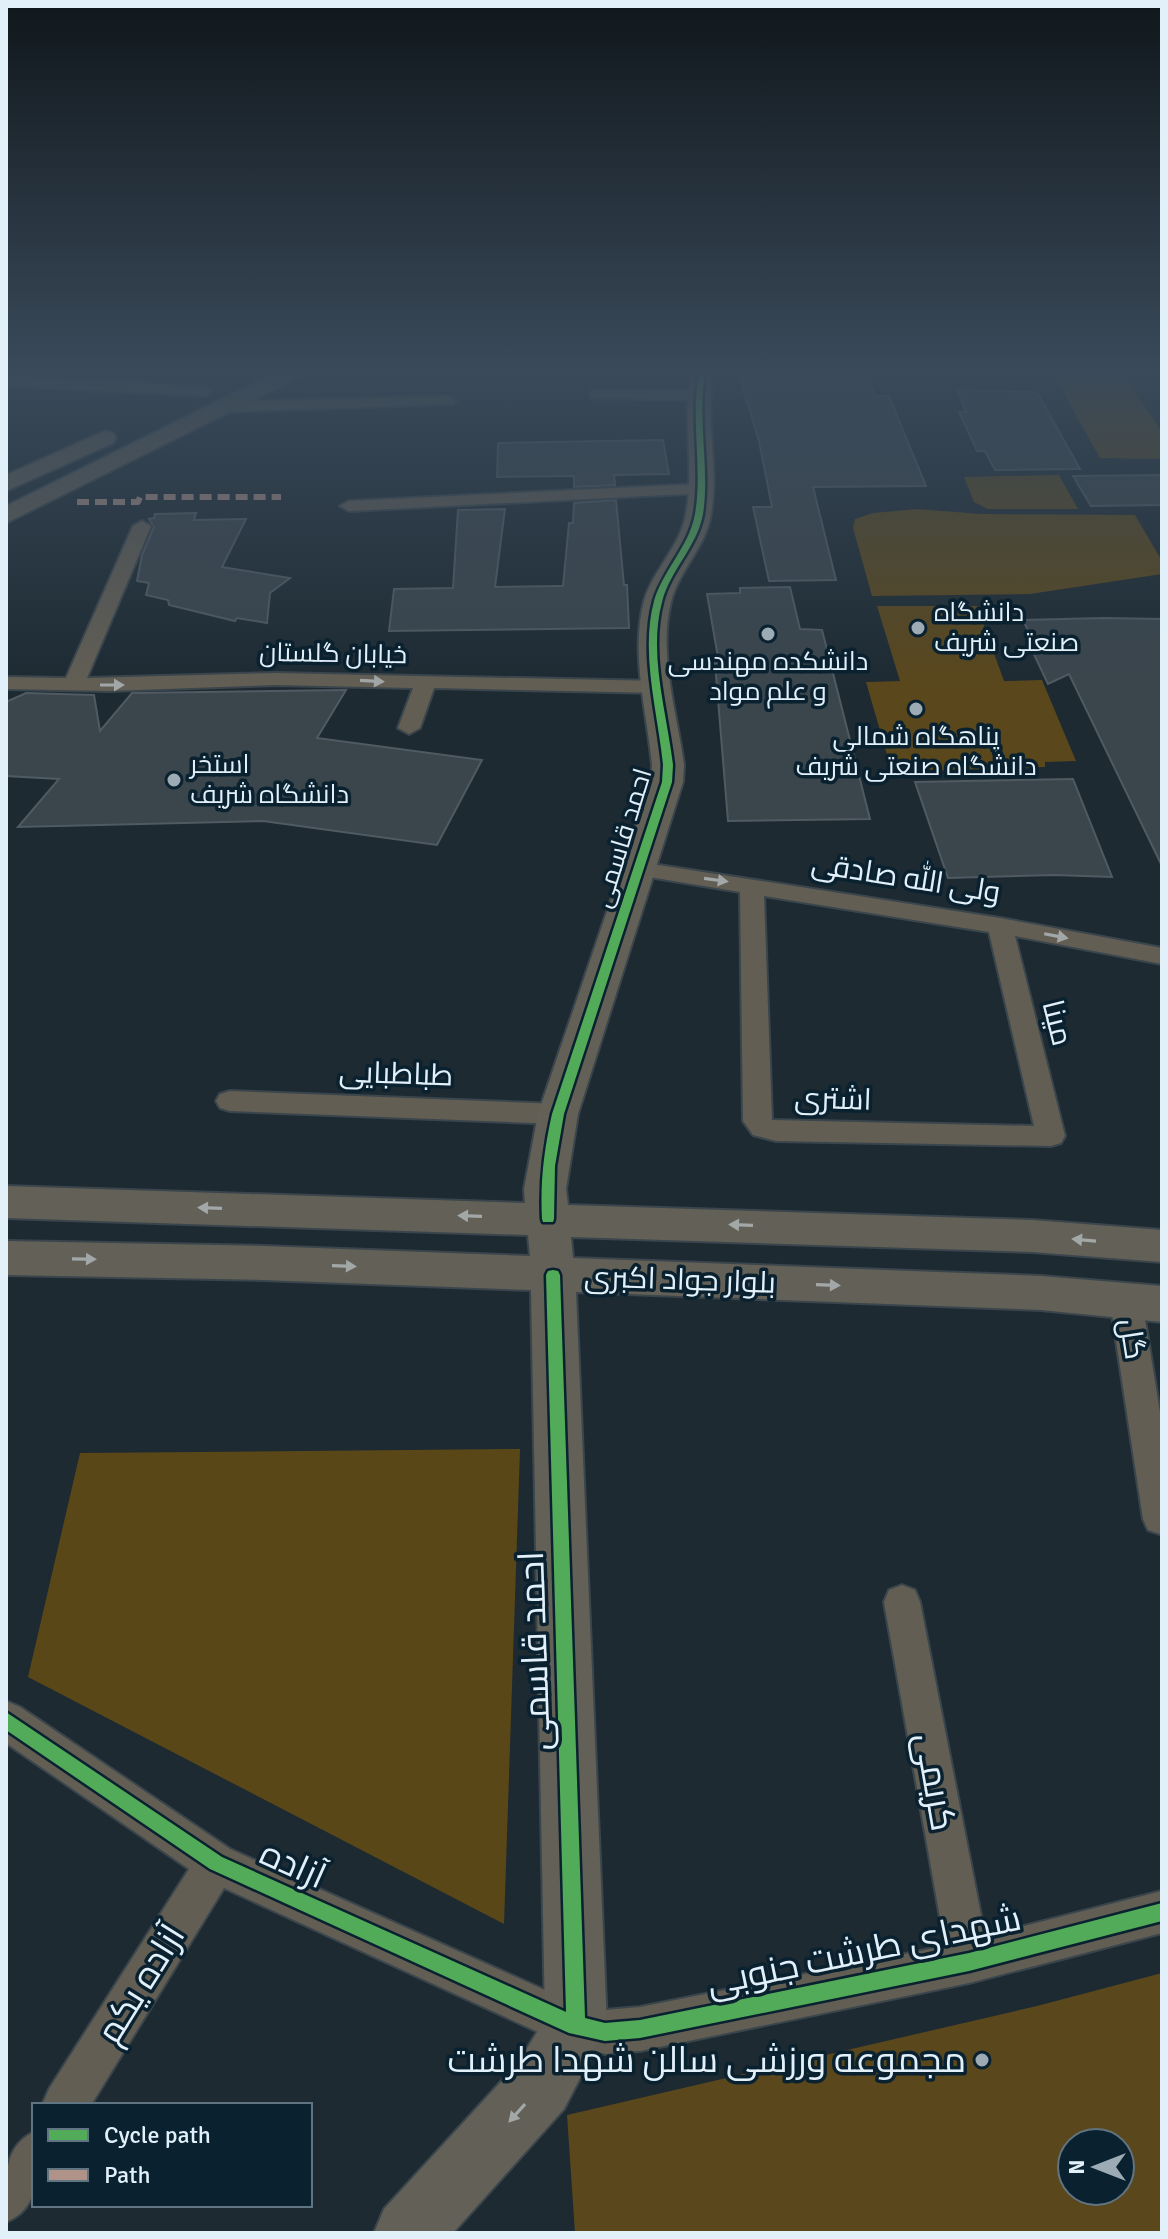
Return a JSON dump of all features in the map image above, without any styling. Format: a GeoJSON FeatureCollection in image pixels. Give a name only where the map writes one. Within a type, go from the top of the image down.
{"type":"FeatureCollection","features":[{"type":"Feature","properties":{"kind":"main road"},"geometry":{"type":"LineString","coordinates":[[6,516],[84,478]]}},
{"type":"Feature","properties":{"kind":"main road","name":"احمد قاسمی"},"geometry":{"type":"LineString","coordinates":[[576,2026],[548,1162],[558,1114],[667,782],[668,765],[654,626],[658,601],[684,557],[699,518],[699,478]]}},
{"type":"Feature","properties":{"kind":"main road"},"geometry":{"type":"LineString","coordinates":[[8,487],[22,504],[46,498]]}},
{"type":"Feature","properties":{"kind":"main road","name":"بلوار جواد اکبری"},"geometry":{"type":"LineString","coordinates":[[6,1202],[1032,1236],[1162,1246]]}},
{"type":"Feature","properties":{"kind":"main road","name":"بلوار جواد اکبری"},"geometry":{"type":"LineString","coordinates":[[6,1258],[263,1263],[1041,1293],[1144,1302]]}},
{"type":"Feature","properties":{"kind":"main road"},"geometry":{"type":"LineString","coordinates":[[408,2233],[541,2086],[576,2026]]}},
{"type":"Feature","properties":{"kind":"street"},"geometry":{"type":"LineString","coordinates":[[499,481],[499,500]]}},
{"type":"Feature","properties":{"kind":"street"},"geometry":{"type":"LineString","coordinates":[[349,506],[499,500],[558,493],[699,489]]}},
{"type":"Feature","properties":{"kind":"street"},"geometry":{"type":"LineString","coordinates":[[74,684],[142,526]]}},
{"type":"Feature","properties":{"kind":"street","name":"خیابان گلستان"},"geometry":{"type":"LineString","coordinates":[[6,683],[277,679],[658,687]]}},
{"type":"Feature","properties":{"kind":"street"},"geometry":{"type":"LineString","coordinates":[[409,728],[425,684]]}},
{"type":"Feature","properties":{"kind":"street","name":"ولی الله صادقی"},"geometry":{"type":"LineString","coordinates":[[639,869],[1000,926],[1162,956]]}},
{"type":"Feature","properties":{"kind":"street","name":"اشتری"},"geometry":{"type":"LineString","coordinates":[[752,885],[757,1121],[763,1128],[776,1131],[1051,1136]]}},
{"type":"Feature","properties":{"kind":"street","name":"مینا"},"geometry":{"type":"LineString","coordinates":[[1000,926],[1051,1136]]}},
{"type":"Feature","properties":{"kind":"street","name":"طباطبایی"},"geometry":{"type":"LineString","coordinates":[[230,1101],[558,1114]]}},
{"type":"Feature","properties":{"kind":"street","name":"گل"},"geometry":{"type":"LineString","coordinates":[[1144,1302],[1160,1519]]}},
{"type":"Feature","properties":{"kind":"street","name":"کریمی"},"geometry":{"type":"LineString","coordinates":[[902,1602],[969,1962]]}},
{"type":"Feature","properties":{"kind":"street","name":"آزاده"},"geometry":{"type":"LineString","coordinates":[[6,1720],[216,1863],[576,2026]]}},
{"type":"Feature","properties":{"kind":"street","name":"آزاده یکم"},"geometry":{"type":"LineString","coordinates":[[66,2103],[216,1863]]}},
{"type":"Feature","properties":{"kind":"street","name":"شهدای طرشت جنوبی"},"geometry":{"type":"LineString","coordinates":[[576,2026],[605,2032],[640,2029],[969,1962],[1162,1912]]}},
{"type":"Feature","properties":{"kind":"street"},"geometry":{"type":"LineString","coordinates":[[6,2199],[32,2158]]}},
{"type":"Feature","properties":{"kind":"shaded area"},"geometry":{"type":"Polygon","coordinates":[[[965,478],[1061,478],[1078,509],[988,509],[974,502],[965,478]]]}},
{"type":"Feature","properties":{"kind":"shaded area"},"geometry":{"type":"Polygon","coordinates":[[[917,509],[981,514],[1135,515],[1162,561],[1162,574],[1030,594],[872,596],[853,528],[855,519],[873,513],[917,509]]]}},
{"type":"Feature","properties":{"kind":"shaded area"},"geometry":{"type":"Polygon","coordinates":[[[877,606],[977,606],[1004,681],[1042,680],[1076,761],[1045,762],[1045,767],[892,772],[866,682],[900,681],[877,606]]]}},
{"type":"Feature","properties":{"kind":"shaded area"},"geometry":{"type":"Polygon","coordinates":[[[520,1449],[504,1924],[28,1677],[80,1453],[520,1449]]]}},
{"type":"Feature","properties":{"kind":"shaded area","name":"مجموعه ورزشی سالن شهدا طرشت"},"geometry":{"type":"Polygon","coordinates":[[[1162,1973],[1162,2233],[575,2233],[567,2115],[1037,2006],[1162,1973]]]}},
{"type":"Feature","properties":{"kind":"building"},"geometry":{"type":"Polygon","coordinates":[[[574,478],[614,478],[615,485],[574,487],[574,478]]]}},
{"type":"Feature","properties":{"kind":"building"},"geometry":{"type":"Polygon","coordinates":[[[766,478],[923,478],[926,486],[813,487],[836,580],[769,581],[753,507],[772,507],[766,478]]]}},
{"type":"Feature","properties":{"kind":"building"},"geometry":{"type":"Polygon","coordinates":[[[1074,478],[1162,478],[1162,505],[1091,506],[1074,478]]]}},
{"type":"Feature","properties":{"kind":"building"},"geometry":{"type":"Polygon","coordinates":[[[616,500],[629,628],[389,631],[394,589],[453,588],[458,510],[505,509],[495,587],[563,586],[574,503],[616,500]]]}},
{"type":"Feature","properties":{"kind":"building"},"geometry":{"type":"Polygon","coordinates":[[[196,513],[194,520],[246,519],[222,567],[290,578],[270,593],[267,623],[237,618],[235,621],[169,605],[168,600],[146,595],[149,583],[137,581],[142,555],[154,527],[149,519],[154,518],[155,514],[196,513]]]}},
{"type":"Feature","properties":{"kind":"building"},"geometry":{"type":"Polygon","coordinates":[[[790,587],[800,629],[822,630],[870,819],[728,821],[715,663],[719,663],[707,594],[740,593],[740,588],[790,587]]]}},
{"type":"Feature","properties":{"kind":"building"},"geometry":{"type":"Polygon","coordinates":[[[1162,619],[1162,866],[1069,674],[1048,684],[1030,646],[1036,647],[1023,620],[1162,619]]]}},
{"type":"Feature","properties":{"kind":"building"},"geometry":{"type":"Polygon","coordinates":[[[346,690],[317,738],[482,760],[437,845],[263,821],[18,827],[59,779],[6,776],[6,702],[26,693],[94,695],[100,731],[132,693],[346,690]]]}},
{"type":"Feature","properties":{"kind":"building"},"geometry":{"type":"Polygon","coordinates":[[[1073,779],[1112,877],[948,878],[915,782],[1073,779]]]}},
{"type":"Feature","properties":{"kind":"marked path"},"geometry":{"type":"LineString","coordinates":[[77,502],[138,502],[140,497],[281,497]]}},
{"type":"Feature","properties":{"kind":"cycle path"},"geometry":{"type":"LineString","coordinates":[[548,1219],[549,1166],[558,1114],[667,782],[668,765],[654,661],[655,620],[662,591],[696,526],[701,478]]}},
{"type":"Feature","properties":{"kind":"cycle path"},"geometry":{"type":"LineString","coordinates":[[553,1275],[576,2026]]}},
{"type":"Feature","properties":{"kind":"cycle path"},"geometry":{"type":"LineString","coordinates":[[6,1720],[216,1863],[576,2026],[605,2032],[640,2029],[969,1962],[1162,1912]]}},
{"type":"Feature","properties":{"kind":"place","name":"دانشگاه صنعتی شریف"},"geometry":{"type":"Point","coordinates":[918,628]}},
{"type":"Feature","properties":{"kind":"place","name":"دانشکده مهندسی و علم مواد"},"geometry":{"type":"Point","coordinates":[768,634]}},
{"type":"Feature","properties":{"kind":"place","name":"پناهگاه شمالی دانشگاه صنعتی شریف"},"geometry":{"type":"Point","coordinates":[916,709]}},
{"type":"Feature","properties":{"kind":"place","name":"استخر دانشگاه شریف"},"geometry":{"type":"Point","coordinates":[174,780]}},
{"type":"Feature","properties":{"kind":"place","name":"مجموعه ورزشی سالن شهدا طرشت"},"geometry":{"type":"Point","coordinates":[982,2060]}}]}
